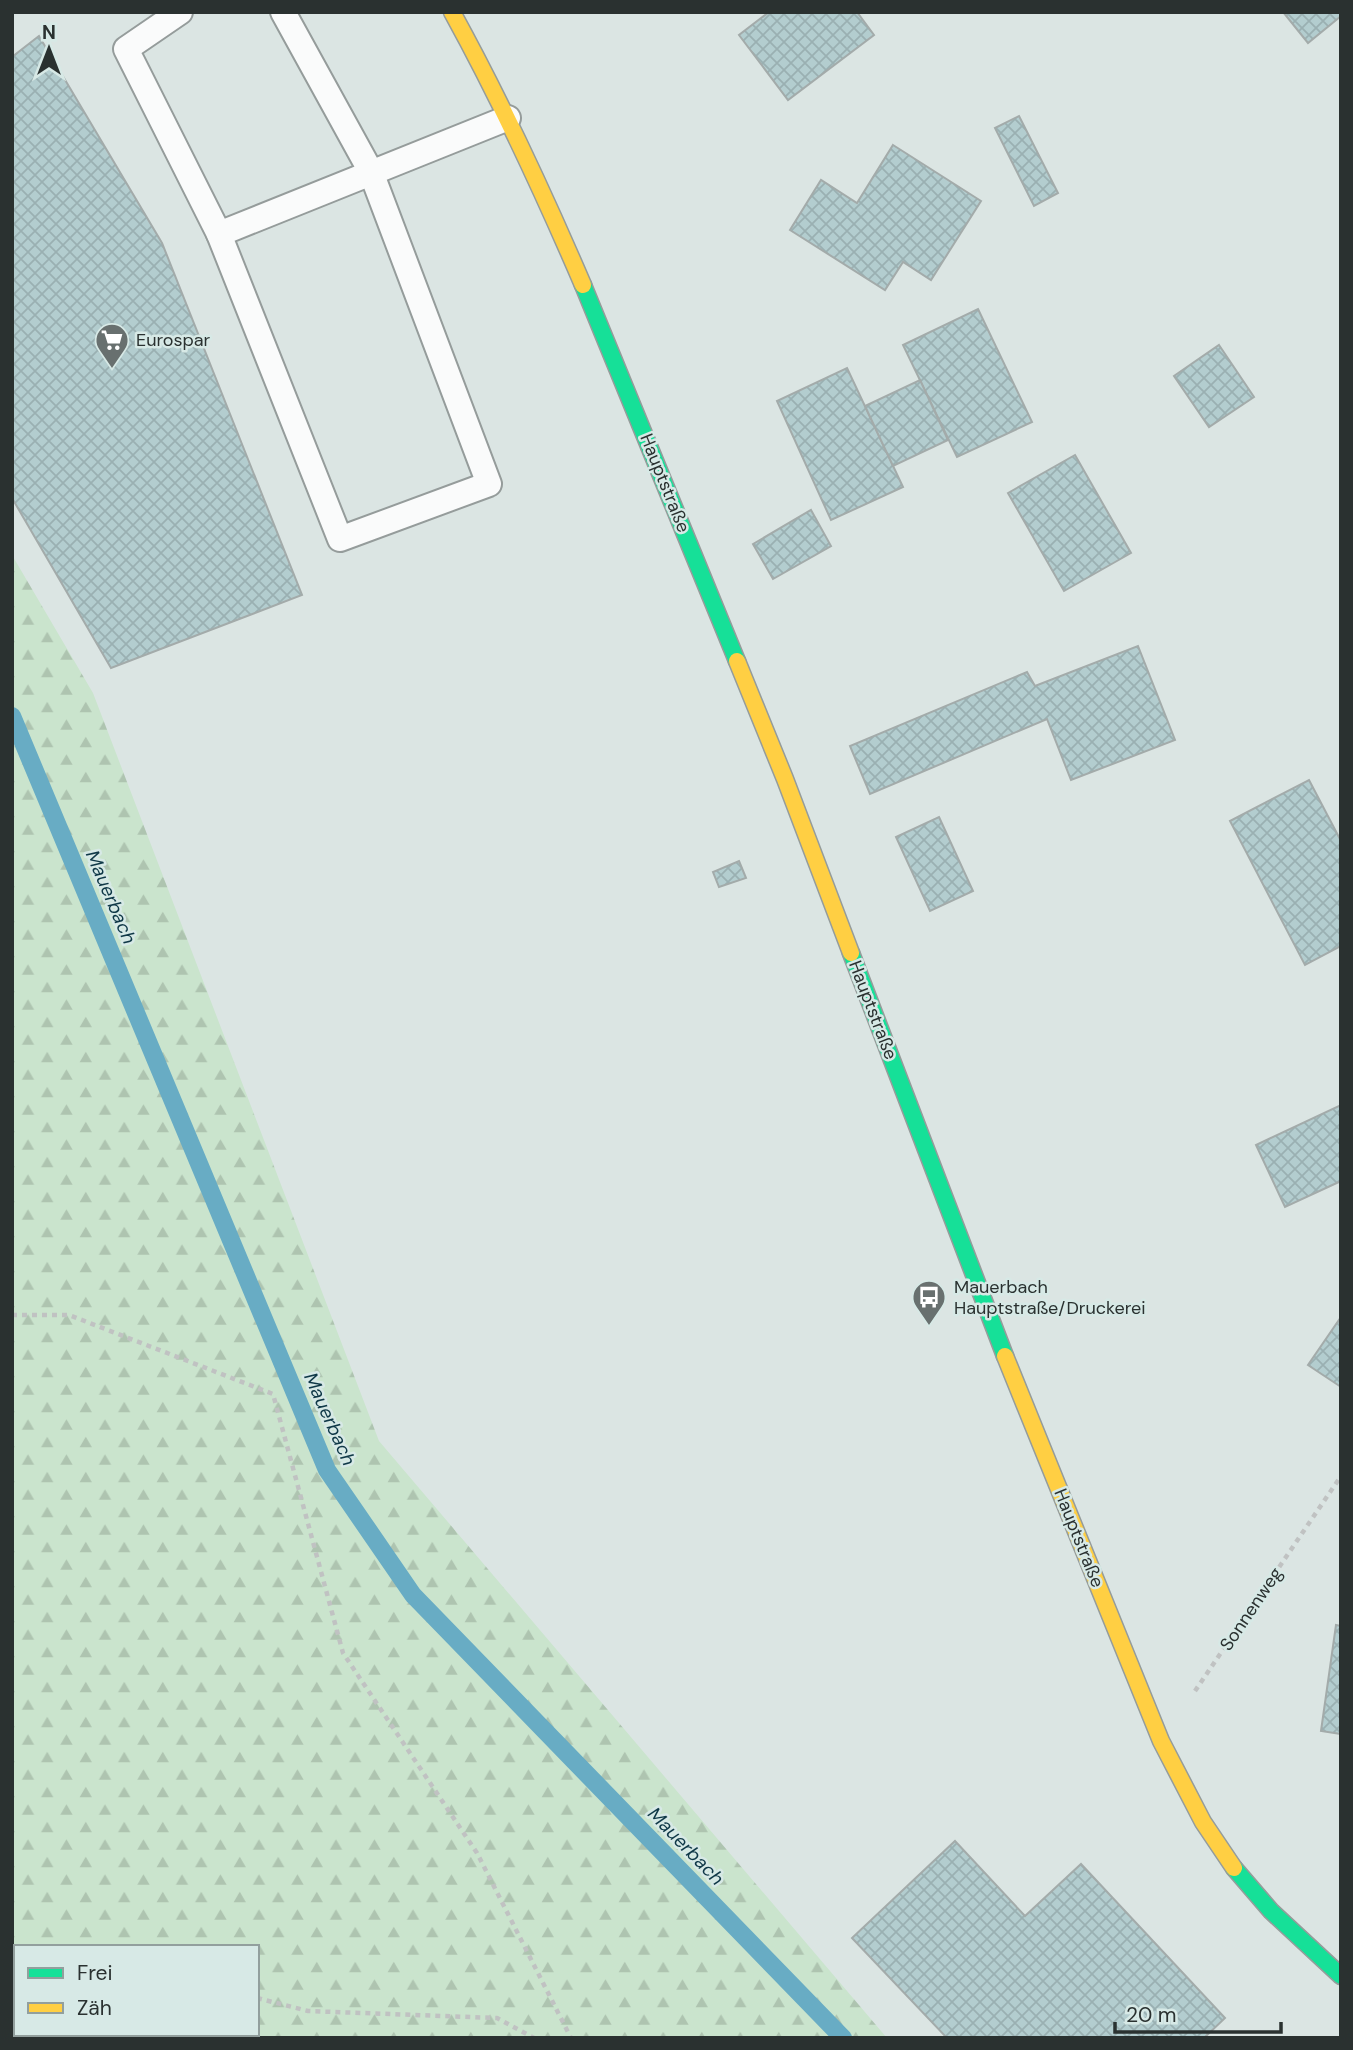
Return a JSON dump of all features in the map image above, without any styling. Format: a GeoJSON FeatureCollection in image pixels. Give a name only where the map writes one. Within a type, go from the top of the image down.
{"type":"FeatureCollection","features":[{"type":"Feature","properties":{"kind":"main road","name":"Hauptstraße"},"geometry":{"type":"LineString","coordinates":[[452,12],[508,118],[608,344],[785,779],[986,1308],[1161,1741],[1193,1806],[1234,1868],[1284,1924],[1341,1976]]}},
{"type":"Feature","properties":{"kind":"lane"},"geometry":{"type":"LineString","coordinates":[[180,12],[126,50],[219,234],[340,539],[489,484],[371,172],[283,12]]}},
{"type":"Feature","properties":{"kind":"lane"},"geometry":{"type":"LineString","coordinates":[[219,234],[508,118]]}},
{"type":"Feature","properties":{"kind":"path"},"geometry":{"type":"LineString","coordinates":[[12,1315],[69,1315],[273,1394],[343,1653],[477,1853],[571,2038]]}},
{"type":"Feature","properties":{"kind":"path","name":"Sonnenweg"},"geometry":{"type":"LineString","coordinates":[[1161,1741],[1341,1476]]}},
{"type":"Feature","properties":{"kind":"path"},"geometry":{"type":"LineString","coordinates":[[259,1999],[308,2011],[497,2018],[534,2038]]}},
{"type":"Feature","properties":{"kind":"green space"},"geometry":{"type":"Polygon","coordinates":[[[12,555],[93,693],[379,1441],[887,2038],[12,2038],[12,555]]]}},
{"type":"Feature","properties":{"kind":"building"},"geometry":{"type":"Polygon","coordinates":[[[769,12],[857,12],[874,35],[788,100],[739,35],[769,12]]]}},
{"type":"Feature","properties":{"kind":"building"},"geometry":{"type":"Polygon","coordinates":[[[1283,12],[1341,12],[1341,16],[1308,43],[1283,12]]]}},
{"type":"Feature","properties":{"kind":"building","name":"Eurospar"},"geometry":{"type":"Polygon","coordinates":[[[39,36],[162,243],[302,595],[111,668],[12,498],[12,57],[39,36]]]}},
{"type":"Feature","properties":{"kind":"building"},"geometry":{"type":"Polygon","coordinates":[[[1019,116],[1058,193],[1034,206],[995,128],[1019,116]]]}},
{"type":"Feature","properties":{"kind":"building"},"geometry":{"type":"Polygon","coordinates":[[[893,145],[981,201],[931,280],[903,262],[885,290],[790,230],[821,180],[857,203],[893,145]]]}},
{"type":"Feature","properties":{"kind":"building"},"geometry":{"type":"Polygon","coordinates":[[[978,309],[1032,422],[957,457],[903,345],[978,309]]]}},
{"type":"Feature","properties":{"kind":"building"},"geometry":{"type":"Polygon","coordinates":[[[1219,345],[1254,397],[1209,427],[1174,376],[1219,345]]]}},
{"type":"Feature","properties":{"kind":"building"},"geometry":{"type":"Polygon","coordinates":[[[847,368],[903,487],[831,520],[777,401],[847,368]]]}},
{"type":"Feature","properties":{"kind":"building"},"geometry":{"type":"Polygon","coordinates":[[[920,380],[948,440],[893,466],[865,406],[920,380]]]}},
{"type":"Feature","properties":{"kind":"building"},"geometry":{"type":"Polygon","coordinates":[[[1075,455],[1131,553],[1064,591],[1008,493],[1075,455]]]}},
{"type":"Feature","properties":{"kind":"building"},"geometry":{"type":"Polygon","coordinates":[[[811,510],[831,546],[773,579],[753,544],[811,510]]]}},
{"type":"Feature","properties":{"kind":"building"},"geometry":{"type":"Polygon","coordinates":[[[1138,646],[1175,740],[1071,780],[1047,719],[870,794],[850,746],[1027,672],[1035,686],[1138,646]]]}},
{"type":"Feature","properties":{"kind":"building"},"geometry":{"type":"Polygon","coordinates":[[[1309,780],[1341,841],[1341,946],[1305,965],[1230,821],[1309,780]]]}},
{"type":"Feature","properties":{"kind":"building"},"geometry":{"type":"Polygon","coordinates":[[[939,817],[973,891],[930,911],[896,837],[939,817]]]}},
{"type":"Feature","properties":{"kind":"building"},"geometry":{"type":"Polygon","coordinates":[[[739,861],[746,878],[719,887],[713,872],[739,861]]]}},
{"type":"Feature","properties":{"kind":"building"},"geometry":{"type":"Polygon","coordinates":[[[1341,1105],[1341,1181],[1285,1207],[1256,1145],[1341,1105]]]}},
{"type":"Feature","properties":{"kind":"building"},"geometry":{"type":"Polygon","coordinates":[[[1341,1317],[1341,1387],[1308,1365],[1341,1317]]]}},
{"type":"Feature","properties":{"kind":"building"},"geometry":{"type":"Polygon","coordinates":[[[1336,1625],[1341,1626],[1341,1734],[1321,1731],[1336,1625]]]}},
{"type":"Feature","properties":{"kind":"building"},"geometry":{"type":"Polygon","coordinates":[[[955,1841],[1025,1916],[1081,1864],[1225,2018],[1204,2038],[947,2038],[852,1938],[955,1841]]]}},
{"type":"Feature","properties":{"kind":"waterway","name":"Mauerbach"},"geometry":{"type":"LineString","coordinates":[[12,716],[327,1470],[413,1595],[843,2038]]}},
{"type":"Feature","properties":{"kind":"traffic: fast"},"geometry":{"type":"LineString","coordinates":[[583,285],[737,661]]}},
{"type":"Feature","properties":{"kind":"traffic: fast"},"geometry":{"type":"LineString","coordinates":[[851,953],[1005,1356]]}},
{"type":"Feature","properties":{"kind":"traffic: fast"},"geometry":{"type":"LineString","coordinates":[[1234,1868],[1271,1911],[1341,1976]]}},
{"type":"Feature","properties":{"kind":"traffic: slow"},"geometry":{"type":"LineString","coordinates":[[452,12],[521,147],[583,285]]}},
{"type":"Feature","properties":{"kind":"traffic: slow"},"geometry":{"type":"LineString","coordinates":[[737,661],[851,953]]}},
{"type":"Feature","properties":{"kind":"traffic: slow"},"geometry":{"type":"LineString","coordinates":[[1005,1356],[1161,1741],[1203,1822],[1234,1868]]}},
{"type":"Feature","properties":{"kind":"place","name":"Eurospar"},"geometry":{"type":"Point","coordinates":[112,370]}},
{"type":"Feature","properties":{"kind":"place","name":"Mauerbach Hauptstraße/Druckerei"},"geometry":{"type":"Point","coordinates":[929,1327]}}]}
